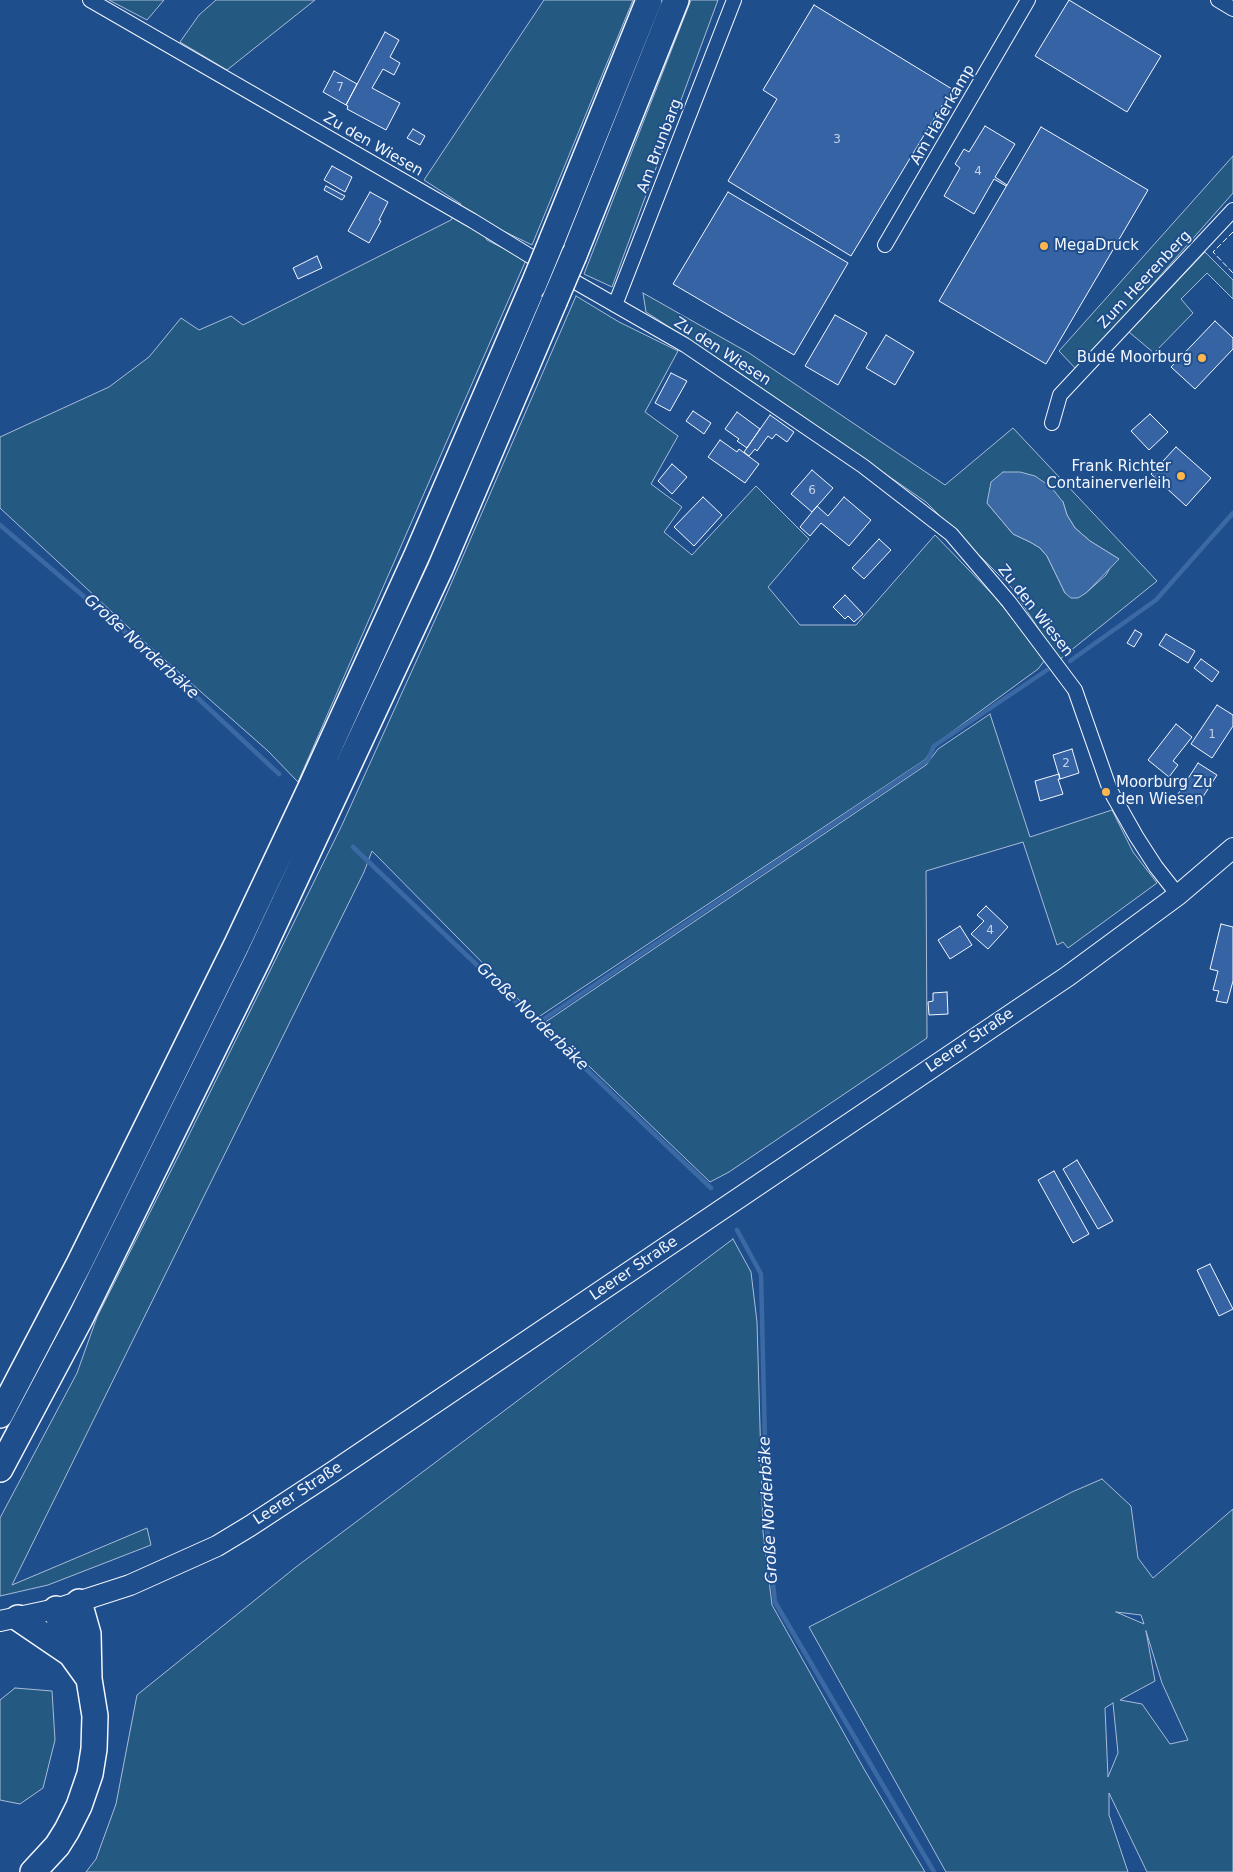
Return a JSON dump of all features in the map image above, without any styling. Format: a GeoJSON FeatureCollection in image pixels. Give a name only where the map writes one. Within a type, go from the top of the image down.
{"type":"FeatureCollection","features":[{"type":"Feature","properties":{"kind":"highway"},"geometry":{"type":"LineString","coordinates":[[0,1415],[92,1237],[237,944],[299,813],[417,555],[533,286],[649,0]]}},
{"type":"Feature","properties":{"kind":"highway"},"geometry":{"type":"LineString","coordinates":[[0,1469],[80,1319],[258,959],[440,569],[574,255],[676,0]]}},
{"type":"Feature","properties":{"kind":"highway"},"geometry":{"type":"LineString","coordinates":[[68,1605],[71,1654]]}},
{"type":"Feature","properties":{"kind":"highway"},"geometry":{"type":"LineString","coordinates":[[33,1872],[57,1846],[79,1806],[90,1774],[94,1750],[94,1716],[89,1679],[88,1634],[68,1605]]}},
{"type":"Feature","properties":{"kind":"highway"},"geometry":{"type":"LineString","coordinates":[[9,1620],[71,1654],[89,1679]]}},
{"type":"Feature","properties":{"kind":"main road","name":"Leerer Straße"},"geometry":{"type":"LineString","coordinates":[[9,1620],[68,1605],[130,1585],[217,1546],[282,1506],[1068,976],[1178,895],[1232,851]]}},
{"type":"Feature","properties":{"kind":"street","name":"Zu den Wiesen"},"geometry":{"type":"LineString","coordinates":[[90,0],[473,220],[530,256],[685,346],[863,466],[951,534],[1010,602],[1075,690],[1110,790],[1141,844],[1178,895]]}},
{"type":"Feature","properties":{"kind":"street","name":"Am Brunbarg"},"geometry":{"type":"LineString","coordinates":[[615,305],[734,0]]}},
{"type":"Feature","properties":{"kind":"street","name":"Am Haferkamp"},"geometry":{"type":"LineString","coordinates":[[885,245],[1028,0]]}},
{"type":"Feature","properties":{"kind":"street"},"geometry":{"type":"LineString","coordinates":[[1218,0],[1233,8]]}},
{"type":"Feature","properties":{"kind":"street","name":"Zum Heerenberg"},"geometry":{"type":"LineString","coordinates":[[1052,423],[1060,395],[1233,210]]}},
{"type":"Feature","properties":{"kind":"shaded area"},"geometry":{"type":"Polygon","coordinates":[[[109,0],[164,0],[147,20],[109,0]]]}},
{"type":"Feature","properties":{"kind":"shaded area"},"geometry":{"type":"Polygon","coordinates":[[[216,0],[315,0],[227,70],[180,42],[199,15],[216,0]]]}},
{"type":"Feature","properties":{"kind":"shaded area"},"geometry":{"type":"Polygon","coordinates":[[[544,0],[633,0],[532,245],[493,226],[484,235],[487,240],[526,260],[298,782],[268,751],[140,638],[0,508],[0,437],[109,387],[149,357],[181,318],[199,330],[231,316],[243,325],[451,220],[461,204],[424,180],[544,0]]]}},
{"type":"Feature","properties":{"kind":"shaded area"},"geometry":{"type":"Polygon","coordinates":[[[691,0],[718,0],[612,287],[584,274],[691,0]]]}},
{"type":"Feature","properties":{"kind":"shaded area"},"geometry":{"type":"Polygon","coordinates":[[[1233,156],[1233,193],[1077,370],[1059,351],[1233,156]]]}},
{"type":"Feature","properties":{"kind":"shaded area"},"geometry":{"type":"Polygon","coordinates":[[[1205,252],[1233,280],[1233,299],[1207,273],[1181,299],[1193,313],[1154,353],[1129,332],[1205,252]]]}},
{"type":"Feature","properties":{"kind":"shaded area"},"geometry":{"type":"Polygon","coordinates":[[[643,293],[749,353],[945,485],[1013,428],[1157,581],[1059,660],[1012,588],[926,502],[731,367],[646,312],[643,293]],[[1063,502],[987,503],[1013,534],[1040,548],[1047,556],[1065,593],[1086,593],[1106,575],[1111,566],[1119,559],[1090,541],[1075,528],[1067,515],[1063,502]]]}},
{"type":"Feature","properties":{"kind":"shaded area"},"geometry":{"type":"Polygon","coordinates":[[[576,296],[619,322],[678,351],[645,412],[678,436],[651,484],[682,507],[664,532],[692,555],[756,486],[809,539],[768,587],[800,625],[856,625],[935,535],[996,598],[1045,660],[1038,669],[934,745],[926,759],[537,1018],[372,851],[364,872],[12,1585],[147,1528],[151,1545],[48,1585],[0,1596],[0,1518],[77,1373],[97,1317],[342,825],[444,600],[576,296]]]}},
{"type":"Feature","properties":{"kind":"shaded area"},"geometry":{"type":"Polygon","coordinates":[[[1003,472],[1020,472],[1035,476],[1051,487],[1063,502],[1067,515],[1075,528],[1090,541],[1119,559],[1086,593],[1078,598],[1071,598],[1065,593],[1047,556],[1040,548],[1013,534],[987,503],[991,482],[1003,472]]]}},
{"type":"Feature","properties":{"kind":"shaded area"},"geometry":{"type":"Polygon","coordinates":[[[990,714],[1030,837],[1112,810],[1133,852],[1157,883],[1068,948],[1063,942],[1057,945],[1023,842],[926,871],[927,1038],[729,1172],[710,1182],[544,1023],[926,765],[938,749],[990,714]]]}},
{"type":"Feature","properties":{"kind":"shaded area"},"geometry":{"type":"Polygon","coordinates":[[[733,1239],[751,1272],[757,1322],[763,1532],[772,1605],[864,1769],[925,1872],[86,1872],[96,1859],[116,1804],[137,1695],[296,1567],[733,1239]]]}},
{"type":"Feature","properties":{"kind":"shaded area"},"geometry":{"type":"Polygon","coordinates":[[[1102,1479],[1131,1506],[1138,1558],[1153,1578],[1233,1509],[1233,1872],[1147,1872],[1109,1793],[1109,1815],[1128,1872],[946,1872],[809,1627],[1072,1492],[1102,1479]],[[1116,1612],[1144,1624],[1141,1615],[1116,1612]],[[1146,1631],[1155,1681],[1120,1700],[1142,1704],[1170,1744],[1188,1740],[1162,1683],[1146,1631]],[[1113,1703],[1105,1708],[1108,1777],[1118,1753],[1113,1703]]]}},
{"type":"Feature","properties":{"kind":"shaded area"},"geometry":{"type":"Polygon","coordinates":[[[15,1688],[52,1691],[55,1740],[43,1788],[20,1804],[0,1800],[0,1700],[15,1688]]]}},
{"type":"Feature","properties":{"kind":"building"},"geometry":{"type":"Polygon","coordinates":[[[1069,0],[1161,56],[1127,112],[1035,56],[1069,0]]]}},
{"type":"Feature","properties":{"kind":"building"},"geometry":{"type":"Polygon","coordinates":[[[814,5],[952,89],[851,256],[728,181],[777,99],[763,90],[814,5]]]}},
{"type":"Feature","properties":{"kind":"building"},"geometry":{"type":"Polygon","coordinates":[[[385,32],[399,40],[390,57],[400,63],[394,75],[383,69],[372,88],[400,103],[386,130],[347,109],[348,106],[346,105],[385,32]]]}},
{"type":"Feature","properties":{"kind":"building"},"geometry":{"type":"Polygon","coordinates":[[[334,71],[357,84],[346,105],[323,92],[334,71]]]}},
{"type":"Feature","properties":{"kind":"building"},"geometry":{"type":"Polygon","coordinates":[[[985,126],[1015,144],[995,177],[1007,185],[994,179],[974,214],[944,196],[960,168],[955,164],[964,149],[969,152],[985,126]]]}},
{"type":"Feature","properties":{"kind":"building","name":"MegaDruck"},"geometry":{"type":"Polygon","coordinates":[[[1041,127],[1148,190],[1046,364],[939,301],[1041,127]]]}},
{"type":"Feature","properties":{"kind":"building"},"geometry":{"type":"Polygon","coordinates":[[[413,129],[425,136],[420,145],[407,138],[413,129]]]}},
{"type":"Feature","properties":{"kind":"building"},"geometry":{"type":"Polygon","coordinates":[[[332,166],[352,177],[345,192],[324,180],[332,166]]]}},
{"type":"Feature","properties":{"kind":"building"},"geometry":{"type":"Polygon","coordinates":[[[326,186],[345,196],[342,200],[324,190],[326,186]]]}},
{"type":"Feature","properties":{"kind":"building"},"geometry":{"type":"Polygon","coordinates":[[[370,192],[388,202],[379,220],[381,221],[369,243],[348,231],[370,192]]]}},
{"type":"Feature","properties":{"kind":"building"},"geometry":{"type":"Polygon","coordinates":[[[728,192],[848,263],[794,355],[673,284],[728,192]]]}},
{"type":"Feature","properties":{"kind":"building"},"geometry":{"type":"Polygon","coordinates":[[[317,256],[322,268],[298,279],[293,268],[317,256]]]}},
{"type":"Feature","properties":{"kind":"building"},"geometry":{"type":"Polygon","coordinates":[[[835,315],[867,333],[838,385],[805,366],[835,315]]]}},
{"type":"Feature","properties":{"kind":"building","name":"Bude Moorburg"},"geometry":{"type":"Polygon","coordinates":[[[1215,321],[1233,338],[1233,349],[1195,389],[1171,367],[1215,321]]]}},
{"type":"Feature","properties":{"kind":"building"},"geometry":{"type":"Polygon","coordinates":[[[886,335],[914,352],[895,385],[866,368],[886,335]]]}},
{"type":"Feature","properties":{"kind":"building"},"geometry":{"type":"Polygon","coordinates":[[[671,373],[687,381],[670,411],[655,403],[671,373]]]}},
{"type":"Feature","properties":{"kind":"building"},"geometry":{"type":"Polygon","coordinates":[[[693,411],[711,423],[704,434],[686,421],[693,411]]]}},
{"type":"Feature","properties":{"kind":"building"},"geometry":{"type":"Polygon","coordinates":[[[737,412],[760,429],[747,448],[737,441],[739,439],[725,429],[737,412]]]}},
{"type":"Feature","properties":{"kind":"building"},"geometry":{"type":"Polygon","coordinates":[[[1150,414],[1168,432],[1149,450],[1131,431],[1150,414]]]}},
{"type":"Feature","properties":{"kind":"building"},"geometry":{"type":"Polygon","coordinates":[[[770,415],[794,432],[787,442],[776,434],[772,439],[768,436],[757,451],[755,449],[749,456],[744,452],[770,415]]]}},
{"type":"Feature","properties":{"kind":"building"},"geometry":{"type":"Polygon","coordinates":[[[720,440],[737,452],[739,449],[759,464],[745,483],[708,457],[720,440]]]}},
{"type":"Feature","properties":{"kind":"building","name":"Frank Richter Containerverleih"},"geometry":{"type":"Polygon","coordinates":[[[1176,447],[1211,478],[1186,506],[1151,474],[1176,447]]]}},
{"type":"Feature","properties":{"kind":"building"},"geometry":{"type":"Polygon","coordinates":[[[672,464],[687,477],[672,494],[658,481],[672,464]]]}},
{"type":"Feature","properties":{"kind":"building"},"geometry":{"type":"Polygon","coordinates":[[[812,470],[833,488],[812,512],[791,494],[812,470]]]}},
{"type":"Feature","properties":{"kind":"building"},"geometry":{"type":"Polygon","coordinates":[[[703,497],[722,515],[694,546],[674,527],[703,497]]]}},
{"type":"Feature","properties":{"kind":"building"},"geometry":{"type":"Polygon","coordinates":[[[844,497],[871,520],[849,546],[821,523],[810,536],[800,527],[817,506],[828,516],[844,497]]]}},
{"type":"Feature","properties":{"kind":"building"},"geometry":{"type":"Polygon","coordinates":[[[879,539],[891,550],[864,579],[852,568],[879,539]]]}},
{"type":"Feature","properties":{"kind":"building"},"geometry":{"type":"Polygon","coordinates":[[[845,595],[863,614],[854,622],[848,616],[845,619],[833,607],[845,595]]]}},
{"type":"Feature","properties":{"kind":"building"},"geometry":{"type":"Polygon","coordinates":[[[1135,630],[1142,634],[1134,647],[1127,643],[1135,630]]]}},
{"type":"Feature","properties":{"kind":"building"},"geometry":{"type":"Polygon","coordinates":[[[1166,634],[1195,651],[1188,663],[1159,645],[1166,634]]]}},
{"type":"Feature","properties":{"kind":"building"},"geometry":{"type":"Polygon","coordinates":[[[1201,659],[1219,672],[1212,682],[1194,668],[1201,659]]]}},
{"type":"Feature","properties":{"kind":"building"},"geometry":{"type":"Polygon","coordinates":[[[1217,705],[1233,715],[1233,726],[1212,758],[1191,744],[1217,705]]]}},
{"type":"Feature","properties":{"kind":"building"},"geometry":{"type":"Polygon","coordinates":[[[1176,724],[1192,737],[1173,761],[1178,765],[1169,777],[1148,760],[1176,724]]]}},
{"type":"Feature","properties":{"kind":"building"},"geometry":{"type":"Polygon","coordinates":[[[1072,749],[1079,773],[1060,779],[1053,755],[1072,749]]]}},
{"type":"Feature","properties":{"kind":"building"},"geometry":{"type":"Polygon","coordinates":[[[1198,763],[1217,775],[1197,806],[1178,794],[1198,763]]]}},
{"type":"Feature","properties":{"kind":"building"},"geometry":{"type":"Polygon","coordinates":[[[1059,774],[1060,779],[1058,779],[1063,794],[1040,801],[1035,781],[1059,774]]]}},
{"type":"Feature","properties":{"kind":"building"},"geometry":{"type":"Polygon","coordinates":[[[986,906],[1008,927],[988,949],[971,934],[984,921],[977,915],[986,906]]]}},
{"type":"Feature","properties":{"kind":"building"},"geometry":{"type":"Polygon","coordinates":[[[1221,924],[1233,927],[1233,981],[1227,1003],[1216,1001],[1219,991],[1213,990],[1218,971],[1210,969],[1221,924]]]}},
{"type":"Feature","properties":{"kind":"building"},"geometry":{"type":"Polygon","coordinates":[[[960,926],[972,945],[950,959],[938,940],[960,926]]]}},
{"type":"Feature","properties":{"kind":"building"},"geometry":{"type":"Polygon","coordinates":[[[947,992],[948,1014],[929,1015],[928,1002],[933,1001],[933,993],[947,992]]]}},
{"type":"Feature","properties":{"kind":"building"},"geometry":{"type":"Polygon","coordinates":[[[1077,1160],[1113,1221],[1098,1229],[1063,1169],[1077,1160]]]}},
{"type":"Feature","properties":{"kind":"building"},"geometry":{"type":"Polygon","coordinates":[[[1054,1171],[1089,1234],[1073,1243],[1038,1180],[1054,1171]]]}},
{"type":"Feature","properties":{"kind":"building"},"geometry":{"type":"Polygon","coordinates":[[[1210,1264],[1233,1309],[1219,1316],[1197,1270],[1210,1264]]]}},
{"type":"Feature","properties":{"kind":"waterway"},"geometry":{"type":"LineString","coordinates":[[1070,661],[1156,600],[1233,513]]}},
{"type":"Feature","properties":{"kind":"waterway","name":"Große Norderbäke"},"geometry":{"type":"LineString","coordinates":[[0,525],[143,647],[279,774]]}},
{"type":"Feature","properties":{"kind":"waterway"},"geometry":{"type":"LineString","coordinates":[[538,1023],[928,760],[934,746],[1047,670]]}},
{"type":"Feature","properties":{"kind":"waterway","name":"Große Norderbäke"},"geometry":{"type":"LineString","coordinates":[[353,847],[711,1188]]}},
{"type":"Feature","properties":{"kind":"waterway","name":"Große Norderbäke"},"geometry":{"type":"LineString","coordinates":[[737,1230],[761,1274],[767,1528],[775,1602],[934,1872]]}},
{"type":"Feature","properties":{"kind":"fence"},"geometry":{"type":"LineString","coordinates":[[1233,232],[1213,252],[1233,273]]}},
{"type":"Feature","properties":{"kind":"place","name":"MegaDruck"},"geometry":{"type":"Point","coordinates":[1044,246]}},
{"type":"Feature","properties":{"kind":"place","name":"Bude Moorburg"},"geometry":{"type":"Point","coordinates":[1202,358]}},
{"type":"Feature","properties":{"kind":"place","name":"Frank Richter Containerverleih"},"geometry":{"type":"Point","coordinates":[1181,476]}},
{"type":"Feature","properties":{"kind":"place","name":"Moorburg Zu den Wiesen"},"geometry":{"type":"Point","coordinates":[1106,792]}}]}
